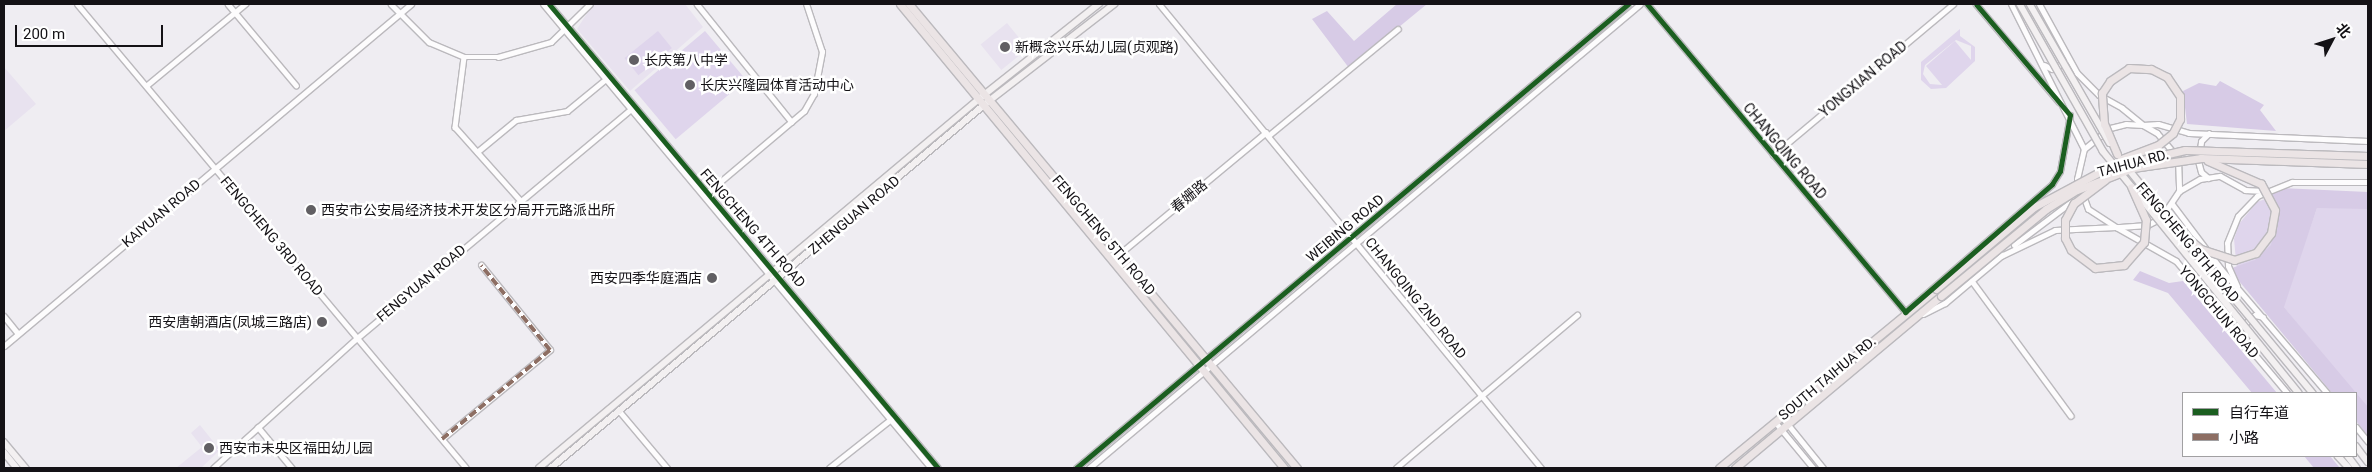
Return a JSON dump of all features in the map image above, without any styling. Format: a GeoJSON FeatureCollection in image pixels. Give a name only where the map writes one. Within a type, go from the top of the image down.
{"type":"FeatureCollection","features":[{"type":"Feature","properties":{"kind":"main road","name":"FENGCHENG 5TH ROAD"},"geometry":{"type":"LineString","coordinates":[[900,4],[982,96],[991,100],[1214,365],[1297,468]]}},
{"type":"Feature","properties":{"kind":"main road","name":"FENGCHENG 5TH ROAD"},"geometry":{"type":"LineString","coordinates":[[909,4],[982,96],[984,105],[1284,468]]}},
{"type":"Feature","properties":{"kind":"main road","name":"ZHENGUAN ROAD"},"geometry":{"type":"LineString","coordinates":[[539,468],[982,96],[1099,4]]}},
{"type":"Feature","properties":{"kind":"main road","name":"ZHENGUAN ROAD"},"geometry":{"type":"LineString","coordinates":[[551,468],[984,105],[1114,4]]}},
{"type":"Feature","properties":{"kind":"main road","name":"FENGCHENG 8TH ROAD"},"geometry":{"type":"LineString","coordinates":[[2020,4],[2079,113],[2130,187],[2298,392]]}},
{"type":"Feature","properties":{"kind":"main road","name":"FENGCHENG 8TH ROAD"},"geometry":{"type":"LineString","coordinates":[[2030,4],[2117,154],[2312,392]]}},
{"type":"Feature","properties":{"kind":"main road"},"geometry":{"type":"LineString","coordinates":[[2092,174],[2158,145],[2173,134],[2180,119],[2180,96],[2166,77],[2151,69],[2129,68],[2110,81],[2102,93],[2104,124],[2117,154]]}},
{"type":"Feature","properties":{"kind":"main road","name":"TAIHUA RD."},"geometry":{"type":"LineString","coordinates":[[1936,289],[2034,207],[2092,174],[2147,156],[2185,150],[2368,156]]}},
{"type":"Feature","properties":{"kind":"main road"},"geometry":{"type":"LineString","coordinates":[[2178,230],[2201,249],[2234,260],[2256,253],[2273,227],[2272,198],[2261,184],[2238,170],[2201,158]]}},
{"type":"Feature","properties":{"kind":"main road","name":"TAIHUA RD."},"geometry":{"type":"LineString","coordinates":[[1941,296],[2046,209],[2108,176],[2201,158],[2368,164]]}},
{"type":"Feature","properties":{"kind":"main road"},"geometry":{"type":"LineString","coordinates":[[2108,176],[2074,203],[2065,220],[2065,238],[2071,250],[2095,268],[2124,265],[2144,242],[2146,220],[2130,187]]}},
{"type":"Feature","properties":{"kind":"main road","name":"SOUTH TAIHUA RD."},"geometry":{"type":"LineString","coordinates":[[1719,468],[1905,312],[1936,289]]}},
{"type":"Feature","properties":{"kind":"main road","name":"SOUTH TAIHUA RD."},"geometry":{"type":"LineString","coordinates":[[1735,468],[1941,296]]}},
{"type":"Feature","properties":{"kind":"main road"},"geometry":{"type":"LineString","coordinates":[[4,442],[26,468]]}},
{"type":"Feature","properties":{"kind":"main road"},"geometry":{"type":"LineString","coordinates":[[2357,447],[2368,462]]}},
{"type":"Feature","properties":{"kind":"main road"},"geometry":{"type":"LineString","coordinates":[[4,452],[17,468]]}},
{"type":"Feature","properties":{"kind":"main road"},"geometry":{"type":"LineString","coordinates":[[2339,457],[2347,468]]}},
{"type":"Feature","properties":{"kind":"main road"},"geometry":{"type":"LineString","coordinates":[[2349,457],[2357,468]]}},
{"type":"Feature","properties":{"kind":"street","name":"FENGCHENG 3RD ROAD"},"geometry":{"type":"LineString","coordinates":[[77,4],[466,468]]}},
{"type":"Feature","properties":{"kind":"street"},"geometry":{"type":"LineString","coordinates":[[228,4],[296,85]]}},
{"type":"Feature","properties":{"kind":"street"},"geometry":{"type":"LineString","coordinates":[[146,86],[245,4]]}},
{"type":"Feature","properties":{"kind":"street"},"geometry":{"type":"LineString","coordinates":[[391,4],[428,42],[464,57],[530,51],[567,29],[590,4]]}},
{"type":"Feature","properties":{"kind":"street","name":"KAIYUAN ROAD"},"geometry":{"type":"LineString","coordinates":[[4,346],[214,168],[412,4]]}},
{"type":"Feature","properties":{"kind":"street","name":"FENGCHENG 4TH ROAD"},"geometry":{"type":"LineString","coordinates":[[543,4],[567,29],[775,270],[931,468]]}},
{"type":"Feature","properties":{"kind":"street","name":"FENGCHENG 4TH ROAD"},"geometry":{"type":"LineString","coordinates":[[549,4],[606,79],[633,106],[768,275],[938,468]]}},
{"type":"Feature","properties":{"kind":"street"},"geometry":{"type":"LineString","coordinates":[[697,4],[792,122]]}},
{"type":"Feature","properties":{"kind":"street"},"geometry":{"type":"LineString","coordinates":[[707,193],[792,122],[814,94],[821,67],[821,37],[806,4]]}},
{"type":"Feature","properties":{"kind":"street","name":"CHANGQING 2ND ROAD"},"geometry":{"type":"LineString","coordinates":[[1159,4],[1541,468]]}},
{"type":"Feature","properties":{"kind":"street","name":"WEIBING ROAD"},"geometry":{"type":"LineString","coordinates":[[1076,468],[1201,366],[1351,236],[1628,4]]}},
{"type":"Feature","properties":{"kind":"street","name":"WEIBING ROAD"},"geometry":{"type":"LineString","coordinates":[[1089,468],[1206,372],[1356,241],[1640,4]]}},
{"type":"Feature","properties":{"kind":"street","name":"CHANGQING ROAD"},"geometry":{"type":"LineString","coordinates":[[1647,4],[1905,312]]}},
{"type":"Feature","properties":{"kind":"street","name":"YONGXIAN ROAD"},"geometry":{"type":"LineString","coordinates":[[1773,154],[1953,4]]}},
{"type":"Feature","properties":{"kind":"street"},"geometry":{"type":"LineString","coordinates":[[1976,4],[2070,115]]}},
{"type":"Feature","properties":{"kind":"street"},"geometry":{"type":"LineString","coordinates":[[2011,4],[2070,115],[2084,149],[2077,179],[2080,195],[2101,220],[2116,227]]}},
{"type":"Feature","properties":{"kind":"street"},"geometry":{"type":"LineString","coordinates":[[2000,256],[2056,230],[2147,225],[2172,204],[2179,191],[2178,158],[2170,144],[2099,95],[2069,58],[2039,4]]}},
{"type":"Feature","properties":{"kind":"street"},"geometry":{"type":"LineString","coordinates":[[1267,134],[1398,29]]}},
{"type":"Feature","properties":{"kind":"street"},"geometry":{"type":"LineString","coordinates":[[464,57],[455,127],[520,200]]}},
{"type":"Feature","properties":{"kind":"street"},"geometry":{"type":"LineString","coordinates":[[2044,64],[2052,69],[2069,58]]}},
{"type":"Feature","properties":{"kind":"street"},"geometry":{"type":"LineString","coordinates":[[477,152],[516,120],[568,111],[606,79]]}},
{"type":"Feature","properties":{"kind":"street","name":"FENGYUAN ROAD"},"geometry":{"type":"LineString","coordinates":[[212,468],[357,338],[633,106]]}},
{"type":"Feature","properties":{"kind":"street"},"geometry":{"type":"LineString","coordinates":[[1905,312],[2052,184],[2060,171],[2070,115]]}},
{"type":"Feature","properties":{"kind":"street"},"geometry":{"type":"LineString","coordinates":[[2084,149],[2110,128],[2143,124],[2210,132],[2368,141]]}},
{"type":"Feature","properties":{"kind":"street"},"geometry":{"type":"LineString","coordinates":[[2208,178],[2200,172],[2198,161],[2201,141],[2210,132]]}},
{"type":"Feature","properties":{"kind":"street","name":"春姗路"},"geometry":{"type":"LineString","coordinates":[[1112,260],[1267,134]]}},
{"type":"Feature","properties":{"kind":"street"},"geometry":{"type":"LineString","coordinates":[[2179,191],[2208,178],[2220,176],[2259,192],[2276,188]]}},
{"type":"Feature","properties":{"kind":"street"},"geometry":{"type":"LineString","coordinates":[[2241,293],[2228,266],[2227,243],[2238,216],[2257,196],[2292,182],[2368,182]]}},
{"type":"Feature","properties":{"kind":"street"},"geometry":{"type":"LineString","coordinates":[[1911,320],[1945,303],[2000,256],[2080,195]]}},
{"type":"Feature","properties":{"kind":"street","name":"YONGCHUN ROAD"},"geometry":{"type":"LineString","coordinates":[[2172,204],[2241,293],[2264,317],[2326,392]]}},
{"type":"Feature","properties":{"kind":"street","name":"YONGCHUN ROAD"},"geometry":{"type":"LineString","coordinates":[[2116,227],[2176,261],[2285,392]]}},
{"type":"Feature","properties":{"kind":"street"},"geometry":{"type":"LineString","coordinates":[[442,439],[550,350],[481,265]]}},
{"type":"Feature","properties":{"kind":"street"},"geometry":{"type":"LineString","coordinates":[[1972,281],[2071,416]]}},
{"type":"Feature","properties":{"kind":"street"},"geometry":{"type":"LineString","coordinates":[[1396,468],[1577,315]]}},
{"type":"Feature","properties":{"kind":"street"},"geometry":{"type":"LineString","coordinates":[[2239,335],[2240,328],[2255,315],[2264,317]]}},
{"type":"Feature","properties":{"kind":"street"},"geometry":{"type":"LineString","coordinates":[[4,316],[18,333]]}},
{"type":"Feature","properties":{"kind":"street"},"geometry":{"type":"LineString","coordinates":[[619,411],[667,468]]}},
{"type":"Feature","properties":{"kind":"street"},"geometry":{"type":"LineString","coordinates":[[1781,416],[1822,468]]}},
{"type":"Feature","properties":{"kind":"street"},"geometry":{"type":"LineString","coordinates":[[829,468],[892,418]]}},
{"type":"Feature","properties":{"kind":"street"},"geometry":{"type":"LineString","coordinates":[[1775,422],[1813,468]]}},
{"type":"Feature","properties":{"kind":"street"},"geometry":{"type":"LineString","coordinates":[[258,427],[292,468]]}},
{"type":"Feature","properties":{"kind":"street"},"geometry":{"type":"LineString","coordinates":[[2357,428],[2368,442]]}},
{"type":"Feature","properties":{"kind":"shaded area","name":"长庆第八中学"},"geometry":{"type":"Polygon","coordinates":[[[593,4],[685,4],[703,27],[630,91],[577,29],[593,4]]]}},
{"type":"Feature","properties":{"kind":"shaded area"},"geometry":{"type":"Polygon","coordinates":[[[1397,4],[1427,4],[1349,68],[1312,19],[1327,11],[1354,41],[1397,4]]]}},
{"type":"Feature","properties":{"kind":"shaded area","name":"新概念兴乐幼儿园(贞观路)"},"geometry":{"type":"Polygon","coordinates":[[[1007,23],[1028,49],[1001,70],[981,44],[1007,23]]]}},
{"type":"Feature","properties":{"kind":"shaded area"},"geometry":{"type":"Polygon","coordinates":[[[1960,29],[1960,36],[1975,47],[1975,61],[1946,88],[1931,89],[1921,80],[1921,62],[1960,29]],[[1956,40],[1925,65],[1923,74],[1930,84],[1942,85],[1926,66],[1955,41],[1971,60],[1971,46],[1956,40]]]}},
{"type":"Feature","properties":{"kind":"shaded area"},"geometry":{"type":"Polygon","coordinates":[[[658,31],[672,48],[638,75],[625,58],[658,31]]]}},
{"type":"Feature","properties":{"kind":"shaded area","name":"长庆兴隆园体育活动中心"},"geometry":{"type":"Polygon","coordinates":[[[705,31],[746,80],[676,139],[635,90],[705,31]]]}},
{"type":"Feature","properties":{"kind":"shaded area"},"geometry":{"type":"Polygon","coordinates":[[[4,67],[36,104],[4,131],[4,67]]]}},
{"type":"Feature","properties":{"kind":"shaded area"},"geometry":{"type":"Polygon","coordinates":[[[2220,81],[2264,105],[2260,110],[2276,131],[2187,124],[2183,91],[2199,83],[2216,86],[2220,81]]]}},
{"type":"Feature","properties":{"kind":"shaded area"},"geometry":{"type":"Polygon","coordinates":[[[2280,188],[2368,192],[2368,209],[2317,208],[2284,307],[2355,392],[2331,392],[2229,269],[2255,260],[2271,245],[2278,216],[2270,193],[2280,188]]]}},
{"type":"Feature","properties":{"kind":"shaded area"},"geometry":{"type":"Polygon","coordinates":[[[2293,189],[2260,304],[2258,304],[2237,271],[2234,239],[2239,224],[2257,202],[2293,189]]]}},
{"type":"Feature","properties":{"kind":"shaded area"},"geometry":{"type":"Polygon","coordinates":[[[2318,205],[2368,206],[2368,409],[2357,396],[2357,392],[2354,392],[2283,306],[2318,205]]]}},
{"type":"Feature","properties":{"kind":"shaded area"},"geometry":{"type":"Polygon","coordinates":[[[2140,271],[2169,283],[2183,281],[2276,392],[2251,392],[2168,293],[2133,280],[2140,271]]]}},
{"type":"Feature","properties":{"kind":"shaded area"},"geometry":{"type":"Polygon","coordinates":[[[2357,394],[2368,407],[2368,436],[2357,422],[2357,394]]]}},
{"type":"Feature","properties":{"kind":"shaded area","name":"西安市未央区福田幼儿园"},"geometry":{"type":"Polygon","coordinates":[[[200,425],[220,450],[201,468],[176,468],[202,447],[191,433],[200,425]]]}},
{"type":"Feature","properties":{"kind":"shaded area"},"geometry":{"type":"Polygon","coordinates":[[[2305,457],[2331,457],[2340,468],[2314,468],[2305,457]]]}},
{"type":"Feature","properties":{"kind":"marked path"},"geometry":{"type":"LineString","coordinates":[[442,439],[550,350],[481,265]]}},
{"type":"Feature","properties":{"kind":"cycle path"},"geometry":{"type":"LineString","coordinates":[[549,4],[938,468]]}},
{"type":"Feature","properties":{"kind":"cycle path"},"geometry":{"type":"LineString","coordinates":[[1076,468],[1628,4]]}},
{"type":"Feature","properties":{"kind":"cycle path"},"geometry":{"type":"LineString","coordinates":[[1647,4],[1905,312],[2052,184],[2060,171],[2070,115],[1976,4]]}},
{"type":"Feature","properties":{"kind":"place","name":"新概念兴乐幼儿园(贞观路)"},"geometry":{"type":"Point","coordinates":[1005,47]}},
{"type":"Feature","properties":{"kind":"place","name":"长庆第八中学"},"geometry":{"type":"Point","coordinates":[634,60]}},
{"type":"Feature","properties":{"kind":"place","name":"长庆兴隆园体育活动中心"},"geometry":{"type":"Point","coordinates":[690,85]}},
{"type":"Feature","properties":{"kind":"place","name":"西安市公安局经济技术开发区分局开元路派出所"},"geometry":{"type":"Point","coordinates":[311,210]}},
{"type":"Feature","properties":{"kind":"place","name":"西安四季华庭酒店"},"geometry":{"type":"Point","coordinates":[712,278]}},
{"type":"Feature","properties":{"kind":"place","name":"西安唐朝酒店(凤城三路店)"},"geometry":{"type":"Point","coordinates":[322,322]}},
{"type":"Feature","properties":{"kind":"place","name":"西安市未央区福田幼儿园"},"geometry":{"type":"Point","coordinates":[209,448]}}]}
